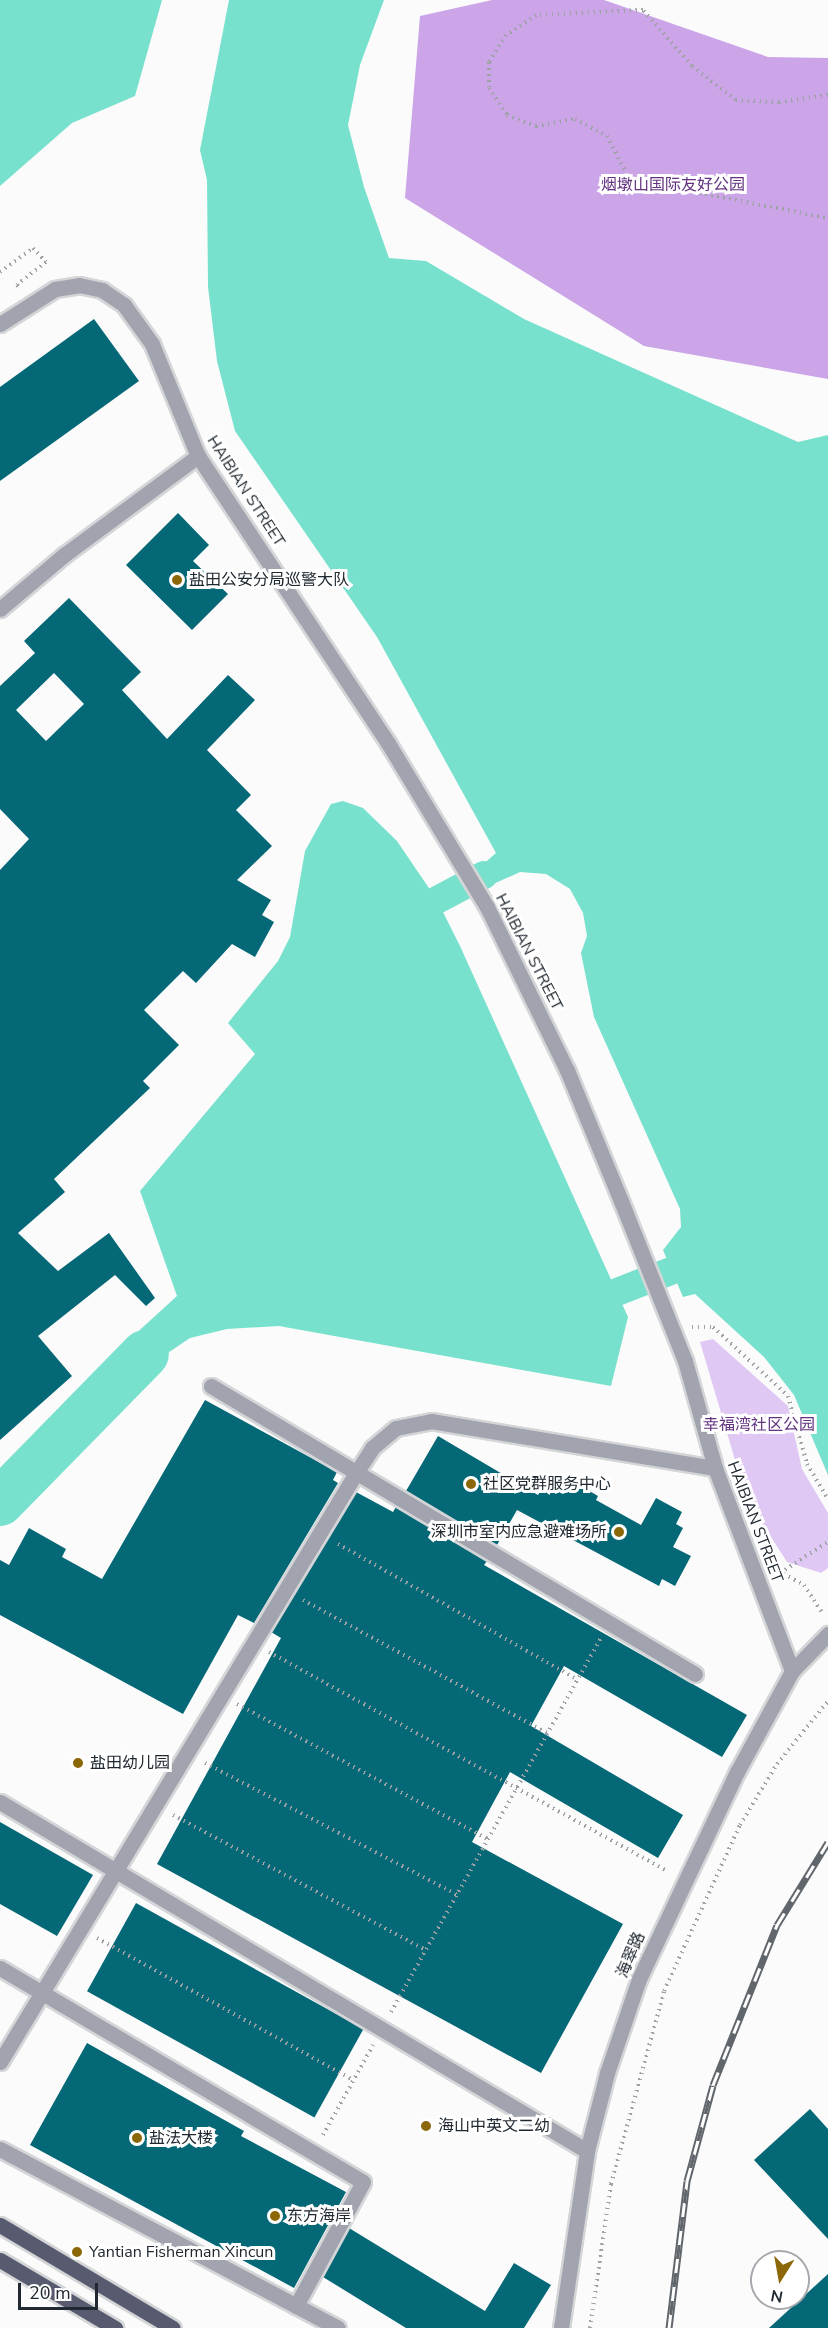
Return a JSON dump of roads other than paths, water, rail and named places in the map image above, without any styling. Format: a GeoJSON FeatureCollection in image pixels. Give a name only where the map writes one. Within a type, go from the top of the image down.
{"type":"FeatureCollection","features":[{"type":"Feature","properties":{"kind":"main road"},"geometry":{"type":"LineString","coordinates":[[0,2225],[173,2328]]}},
{"type":"Feature","properties":{"kind":"main road"},"geometry":{"type":"LineString","coordinates":[[0,2260],[115,2328]]}},
{"type":"Feature","properties":{"kind":"street","name":"HAIBIAN STREET"},"geometry":{"type":"LineString","coordinates":[[0,324],[55,289],[79,285],[102,290],[124,305],[152,344],[198,456],[388,743],[487,907],[567,1070],[685,1362],[715,1468],[792,1671]]}},
{"type":"Feature","properties":{"kind":"street"},"geometry":{"type":"LineString","coordinates":[[0,609],[64,555],[198,456]]}},
{"type":"Feature","properties":{"kind":"street"},"geometry":{"type":"LineString","coordinates":[[211,1386],[695,1674]]}},
{"type":"Feature","properties":{"kind":"street"},"geometry":{"type":"LineString","coordinates":[[0,2062],[113,1870],[356,1473],[372,1448],[396,1428],[432,1421],[715,1468]]}},
{"type":"Feature","properties":{"kind":"street","name":"海翠路"},"geometry":{"type":"LineString","coordinates":[[561,2328],[587,2151],[607,2073],[639,1979],[684,1880],[792,1671],[828,1634]]}},
{"type":"Feature","properties":{"kind":"street"},"geometry":{"type":"LineString","coordinates":[[0,1802],[587,2151]]}},
{"type":"Feature","properties":{"kind":"street"},"geometry":{"type":"LineString","coordinates":[[0,1968],[363,2182],[296,2306]]}},
{"type":"Feature","properties":{"kind":"street"},"geometry":{"type":"LineString","coordinates":[[0,2149],[338,2328]]}},
{"type":"Feature","properties":{"kind":"waterway"},"geometry":{"type":"LineString","coordinates":[[437,900],[484,875]]}},
{"type":"Feature","properties":{"kind":"waterway"},"geometry":{"type":"LineString","coordinates":[[617,1292],[671,1271]]}},
{"type":"Feature","properties":{"kind":"waterway"},"geometry":{"type":"LineString","coordinates":[[0,1502],[145,1354]]}},
{"type":"Feature","properties":{"kind":"railway"},"geometry":{"type":"LineString","coordinates":[[669,2328],[687,2181],[713,2085],[777,1925],[828,1842]]}},
{"type":"Feature","properties":{"kind":"place","name":"盐田公安分局巡警大队"},"geometry":{"type":"Point","coordinates":[177,580]}},
{"type":"Feature","properties":{"kind":"place","name":"社区党群服务中心"},"geometry":{"type":"Point","coordinates":[471,1484]}},
{"type":"Feature","properties":{"kind":"place","name":"深圳市室内应急避难场所"},"geometry":{"type":"Point","coordinates":[619,1532]}},
{"type":"Feature","properties":{"kind":"place","name":"盐田幼儿园"},"geometry":{"type":"Point","coordinates":[78,1763]}},
{"type":"Feature","properties":{"kind":"place","name":"海山中英文二幼"},"geometry":{"type":"Point","coordinates":[426,2126]}},
{"type":"Feature","properties":{"kind":"place","name":"盐法大楼"},"geometry":{"type":"Point","coordinates":[137,2138]}},
{"type":"Feature","properties":{"kind":"place","name":"东方海岸"},"geometry":{"type":"Point","coordinates":[275,2216]}},
{"type":"Feature","properties":{"kind":"place","name":"Yantian Fisherman Xincun"},"geometry":{"type":"Point","coordinates":[77,2252]}},
{"type":"Feature","properties":{"kind":"park label","name":"烟墩山国际友好公园"},"geometry":{"type":"Point","coordinates":[673,185]}},
{"type":"Feature","properties":{"kind":"park label","name":"幸福湾社区公园"},"geometry":{"type":"Point","coordinates":[759,1425]}}]}
